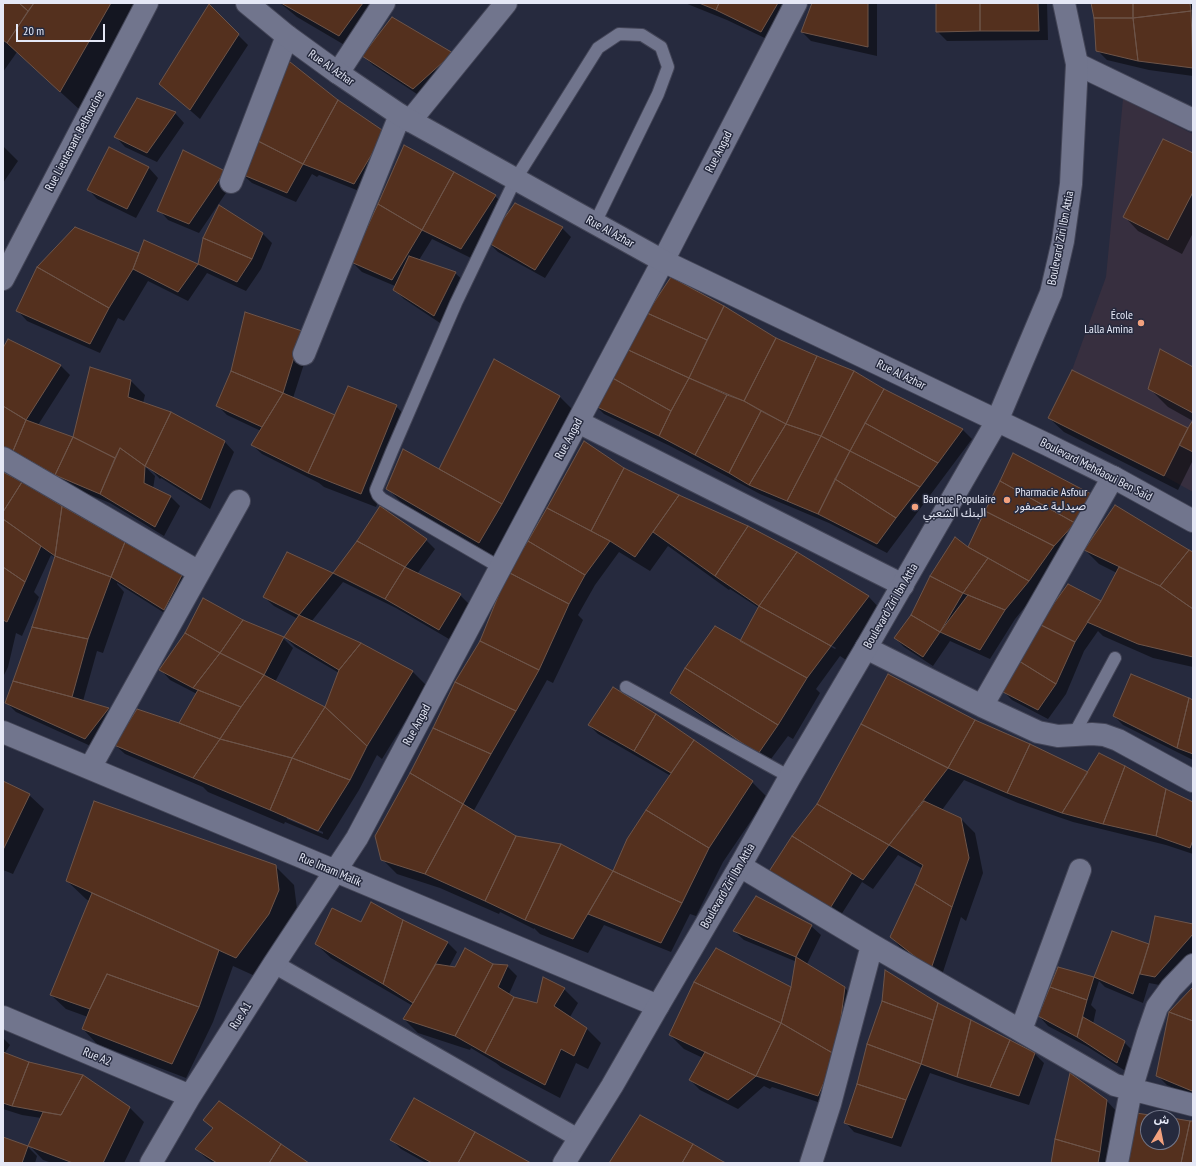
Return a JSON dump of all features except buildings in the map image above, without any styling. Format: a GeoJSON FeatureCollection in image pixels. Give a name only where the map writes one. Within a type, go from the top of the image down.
{"type":"FeatureCollection","features":[{"type":"Feature","properties":{"kind":"street","name":"Rue Lieutenant Belhoucine"},"geometry":{"type":"LineString","coordinates":[[3,279],[147,3]]}},
{"type":"Feature","properties":{"kind":"street","name":"Rue Al Azhar"},"geometry":{"type":"LineString","coordinates":[[247,3],[287,36],[338,73],[405,118],[516,180],[663,261],[997,421]]}},
{"type":"Feature","properties":{"kind":"street"},"geometry":{"type":"LineString","coordinates":[[338,73],[384,3]]}},
{"type":"Feature","properties":{"kind":"street"},"geometry":{"type":"LineString","coordinates":[[304,354],[405,118],[506,3]]}},
{"type":"Feature","properties":{"kind":"street","name":"Rue Angad"},"geometry":{"type":"LineString","coordinates":[[336,872],[357,838],[501,568],[663,261],[796,3]]}},
{"type":"Feature","properties":{"kind":"street","name":"Boulevard Ziri Ibn Attia"},"geometry":{"type":"LineString","coordinates":[[564,1163],[612,1086],[997,421],[1051,294],[1061,248],[1071,184],[1077,64],[1064,3]]}},
{"type":"Feature","properties":{"kind":"street"},"geometry":{"type":"LineString","coordinates":[[231,182],[287,36]]}},
{"type":"Feature","properties":{"kind":"street"},"geometry":{"type":"LineString","coordinates":[[1077,64],[1193,120]]}},
{"type":"Feature","properties":{"kind":"street","name":"Boulevard Mehdaoui Ben Said"},"geometry":{"type":"LineString","coordinates":[[997,421],[1112,477],[1193,521]]}},
{"type":"Feature","properties":{"kind":"street"},"geometry":{"type":"LineString","coordinates":[[578,422],[903,585]]}},
{"type":"Feature","properties":{"kind":"street"},"geometry":{"type":"LineString","coordinates":[[3,458],[199,572]]}},
{"type":"Feature","properties":{"kind":"street"},"geometry":{"type":"LineString","coordinates":[[982,706],[1112,477]]}},
{"type":"Feature","properties":{"kind":"street"},"geometry":{"type":"LineString","coordinates":[[90,768],[239,501]]}},
{"type":"Feature","properties":{"kind":"street"},"geometry":{"type":"LineString","coordinates":[[866,648],[982,706],[1038,732],[1058,736],[1092,734],[1104,735],[1118,740],[1193,781]]}},
{"type":"Feature","properties":{"kind":"street","name":"Rue Imam Malik"},"geometry":{"type":"LineString","coordinates":[[3,732],[658,1006]]}},
{"type":"Feature","properties":{"kind":"street"},"geometry":{"type":"LineString","coordinates":[[740,866],[872,945],[1115,1085],[1193,1105]]}},
{"type":"Feature","properties":{"kind":"street"},"geometry":{"type":"LineString","coordinates":[[1021,1030],[1080,870]]}},
{"type":"Feature","properties":{"kind":"street","name":"Rue A1"},"geometry":{"type":"LineString","coordinates":[[151,1163],[190,1096],[274,964],[336,872]]}},
{"type":"Feature","properties":{"kind":"street"},"geometry":{"type":"LineString","coordinates":[[811,1163],[830,1104],[872,945]]}},
{"type":"Feature","properties":{"kind":"street"},"geometry":{"type":"LineString","coordinates":[[274,964],[580,1139]]}},
{"type":"Feature","properties":{"kind":"street"},"geometry":{"type":"LineString","coordinates":[[1117,1163],[1131,1090],[1148,1033],[1158,1007],[1171,988],[1193,965]]}},
{"type":"Feature","properties":{"kind":"street","name":"Rue A2"},"geometry":{"type":"LineString","coordinates":[[3,1017],[190,1096]]}},
{"type":"Feature","properties":{"kind":"lane"},"geometry":{"type":"LineString","coordinates":[[501,568],[382,499],[376,490],[456,303],[516,180],[598,48],[619,34],[642,35],[661,47],[668,67],[658,94],[595,223]]}},
{"type":"Feature","properties":{"kind":"lane"},"geometry":{"type":"LineString","coordinates":[[1073,736],[1115,658]]}},
{"type":"Feature","properties":{"kind":"lane"},"geometry":{"type":"LineString","coordinates":[[626,687],[790,777]]}},
{"type":"Feature","properties":{"kind":"shaded area","name":"École Lalla Amina"},"geometry":{"type":"Polygon","coordinates":[[[1123,99],[1193,134],[1193,492],[1048,418],[1072,370],[1106,277],[1123,99]]]}},
{"type":"Feature","properties":{"kind":"place","name":"École Lalla Amina"},"geometry":{"type":"Point","coordinates":[1141,323]}},
{"type":"Feature","properties":{"kind":"place","name":"Pharmacie Asfour صيدلية عصفور"},"geometry":{"type":"Point","coordinates":[1007,500]}},
{"type":"Feature","properties":{"kind":"place","name":"Banque Populaire البنك الشعبي"},"geometry":{"type":"Point","coordinates":[915,507]}}]}
